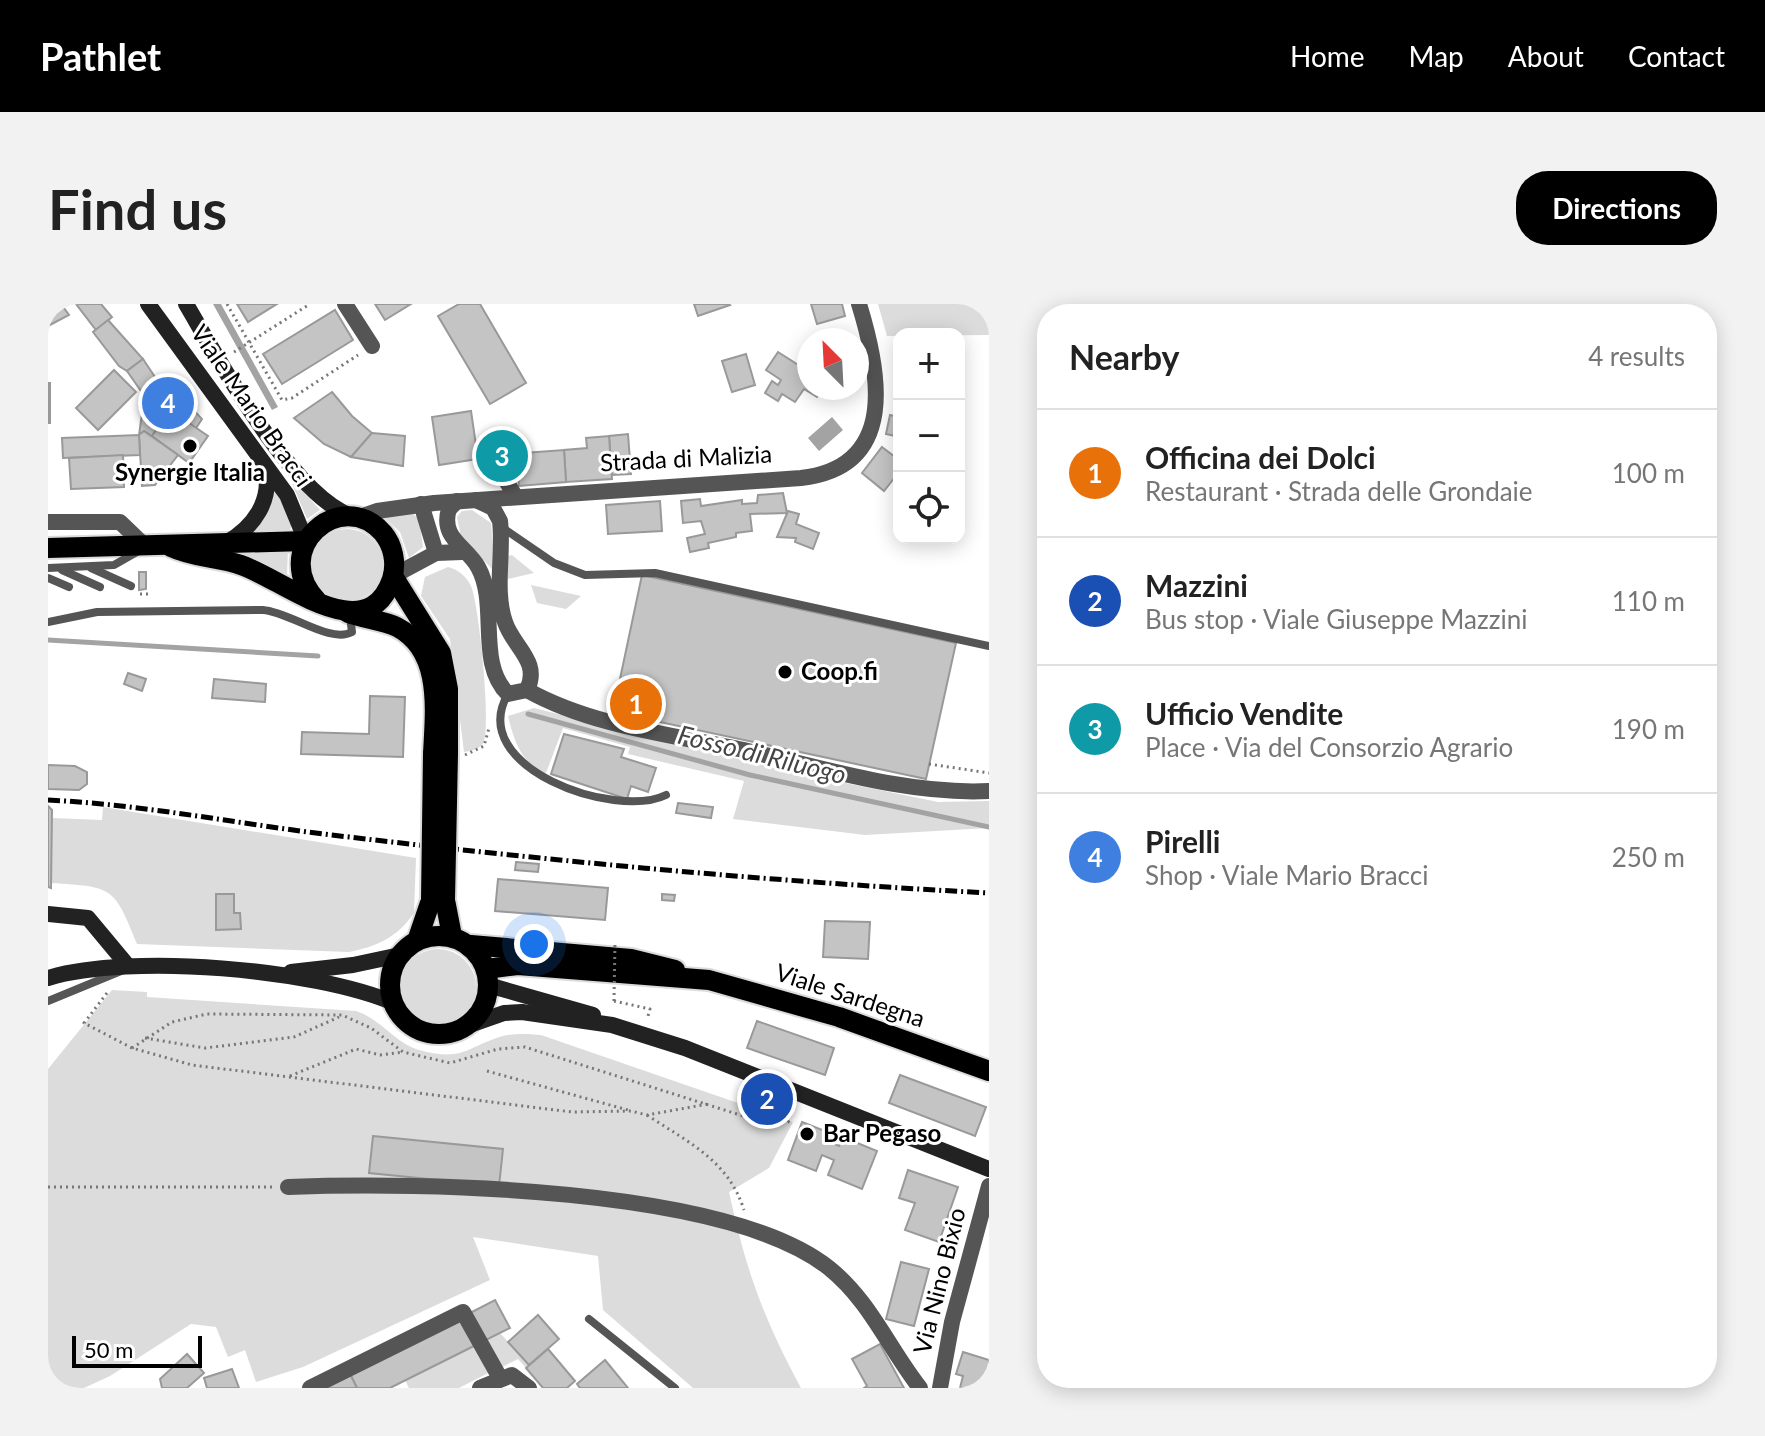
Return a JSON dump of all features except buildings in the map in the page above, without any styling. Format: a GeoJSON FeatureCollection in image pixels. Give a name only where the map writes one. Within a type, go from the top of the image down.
{"type":"FeatureCollection","features":[{"type":"Feature","properties":{"kind":"main road","name":"Viale Mario Bracci"},"geometry":{"type":"LineString","coordinates":[[148,304],[287,495],[306,541]]}},
{"type":"Feature","properties":{"kind":"main road","name":"Viale Mario Bracci"},"geometry":{"type":"LineString","coordinates":[[186,304],[243,397],[285,456],[329,505],[357,518]]}},
{"type":"Feature","properties":{"kind":"main road"},"geometry":{"type":"LineString","coordinates":[[224,544],[245,530],[261,508],[267,482],[262,458]]}},
{"type":"Feature","properties":{"kind":"main road"},"geometry":{"type":"LineString","coordinates":[[318,602],[302,581],[301,554],[306,541],[327,522],[357,518],[382,532],[390,544],[393,576],[441,653],[448,689],[438,900],[417,941]]}},
{"type":"Feature","properties":{"kind":"main road"},"geometry":{"type":"LineString","coordinates":[[48,548],[306,541]]}},
{"type":"Feature","properties":{"kind":"main road"},"geometry":{"type":"LineString","coordinates":[[171,547],[191,555],[242,565],[318,602],[395,626],[421,651],[435,691],[446,754]]}},
{"type":"Feature","properties":{"kind":"main road"},"geometry":{"type":"LineString","coordinates":[[345,612],[361,610],[375,603],[387,591],[393,576]]}},
{"type":"Feature","properties":{"kind":"main road"},"geometry":{"type":"LineString","coordinates":[[438,900],[487,977],[762,1077],[989,1169]]}},
{"type":"Feature","properties":{"kind":"main road"},"geometry":{"type":"LineString","coordinates":[[48,914],[88,918],[128,966]]}},
{"type":"Feature","properties":{"kind":"main road"},"geometry":{"type":"LineString","coordinates":[[462,941],[430,936],[417,941],[400,955],[393,970],[394,1003],[402,1017],[425,1035],[441,1036],[494,1015],[522,1012],[612,1025]]}},
{"type":"Feature","properties":{"kind":"main road","name":"Viale Sardegna"},"geometry":{"type":"LineString","coordinates":[[462,941],[641,960],[693,978],[798,1004],[989,1071]]}},
{"type":"Feature","properties":{"kind":"main road"},"geometry":{"type":"LineString","coordinates":[[275,974],[353,965],[400,955]]}},
{"type":"Feature","properties":{"kind":"main road","name":"Viale Sardegna"},"geometry":{"type":"LineString","coordinates":[[487,977],[518,965],[693,978]]}},
{"type":"Feature","properties":{"kind":"main road"},"geometry":{"type":"LineString","coordinates":[[48,978],[83,969],[128,966],[275,974],[352,989],[394,1003]]}},
{"type":"Feature","properties":{"kind":"main road"},"geometry":{"type":"LineString","coordinates":[[467,1026],[483,1005],[487,977]]}},
{"type":"Feature","properties":{"kind":"street"},"geometry":{"type":"LineString","coordinates":[[345,304],[372,346]]}},
{"type":"Feature","properties":{"kind":"street","name":"Strada di Malizia"},"geometry":{"type":"LineString","coordinates":[[357,518],[421,504],[801,478],[837,470],[861,448],[877,404],[875,361],[859,304]]}},
{"type":"Feature","properties":{"kind":"street"},"geometry":{"type":"LineString","coordinates":[[504,477],[515,496]]}},
{"type":"Feature","properties":{"kind":"street"},"geometry":{"type":"LineString","coordinates":[[466,500],[493,508],[500,526],[502,610],[509,631],[530,663],[531,678],[527,690],[520,694],[508,694],[495,673],[482,577],[475,562],[462,552],[448,526],[449,509],[466,500]]}},
{"type":"Feature","properties":{"kind":"street"},"geometry":{"type":"LineString","coordinates":[[421,504],[436,553]]}},
{"type":"Feature","properties":{"kind":"street"},"geometry":{"type":"LineString","coordinates":[[48,522],[120,522],[145,546]]}},
{"type":"Feature","properties":{"kind":"street"},"geometry":{"type":"LineString","coordinates":[[393,576],[436,553],[462,552]]}},
{"type":"Feature","properties":{"kind":"street"},"geometry":{"type":"LineString","coordinates":[[527,690],[550,702],[606,719],[764,755],[920,789],[989,791]]}},
{"type":"Feature","properties":{"kind":"street"},"geometry":{"type":"LineString","coordinates":[[288,1187],[401,1186],[593,1199],[671,1210],[742,1228],[808,1254],[838,1276],[867,1306],[920,1388]]}},
{"type":"Feature","properties":{"kind":"street","name":"Via Nino Bixio"},"geometry":{"type":"LineString","coordinates":[[940,1388],[952,1322],[989,1186]]}},
{"type":"Feature","properties":{"kind":"street"},"geometry":{"type":"LineString","coordinates":[[310,1388],[463,1312],[500,1378]]}},
{"type":"Feature","properties":{"kind":"street"},"geometry":{"type":"LineString","coordinates":[[480,1388],[500,1378],[516,1376],[529,1388]]}},
{"type":"Feature","properties":{"kind":"lane"},"geometry":{"type":"LineString","coordinates":[[500,526],[554,563],[585,575],[655,573],[989,646]]}},
{"type":"Feature","properties":{"kind":"lane"},"geometry":{"type":"LineString","coordinates":[[53,568],[122,562],[145,546]]}},
{"type":"Feature","properties":{"kind":"lane"},"geometry":{"type":"LineString","coordinates":[[91,567],[131,586]]}},
{"type":"Feature","properties":{"kind":"lane"},"geometry":{"type":"LineString","coordinates":[[53,568],[100,587]]}},
{"type":"Feature","properties":{"kind":"lane"},"geometry":{"type":"LineString","coordinates":[[48,578],[69,587]]}},
{"type":"Feature","properties":{"kind":"lane"},"geometry":{"type":"LineString","coordinates":[[48,622],[86,612],[263,610],[285,613],[322,631],[340,635],[350,634],[353,626],[345,612]]}},
{"type":"Feature","properties":{"kind":"lane"},"geometry":{"type":"LineString","coordinates":[[508,694],[501,709],[506,742],[535,773],[563,787],[614,801],[643,803],[666,795]]}},
{"type":"Feature","properties":{"kind":"lane"},"geometry":{"type":"LineString","coordinates":[[48,1001],[104,981],[128,966]]}},
{"type":"Feature","properties":{"kind":"lane"},"geometry":{"type":"LineString","coordinates":[[589,1319],[675,1388]]}},
{"type":"Feature","properties":{"kind":"path"},"geometry":{"type":"LineString","coordinates":[[227,304],[279,397]]}},
{"type":"Feature","properties":{"kind":"path"},"geometry":{"type":"LineString","coordinates":[[234,352],[310,304]]}},
{"type":"Feature","properties":{"kind":"path"},"geometry":{"type":"LineString","coordinates":[[271,402],[279,397],[290,399],[372,346]]}},
{"type":"Feature","properties":{"kind":"path"},"geometry":{"type":"LineString","coordinates":[[446,754],[476,752],[489,739],[489,724]]}},
{"type":"Feature","properties":{"kind":"path"},"geometry":{"type":"LineString","coordinates":[[929,764],[989,773]]}},
{"type":"Feature","properties":{"kind":"path"},"geometry":{"type":"LineString","coordinates":[[615,943],[614,1001],[650,1009],[648,1016]]}},
{"type":"Feature","properties":{"kind":"path"},"geometry":{"type":"LineString","coordinates":[[107,993],[84,1023],[132,1048],[192,1065],[572,1112],[631,1111]]}},
{"type":"Feature","properties":{"kind":"path"},"geometry":{"type":"LineString","coordinates":[[132,1048],[172,1022],[207,1014],[342,1015],[371,1028],[403,1052]]}},
{"type":"Feature","properties":{"kind":"path"},"geometry":{"type":"LineString","coordinates":[[145,1038],[205,1048],[294,1037],[342,1015]]}},
{"type":"Feature","properties":{"kind":"path"},"geometry":{"type":"LineString","coordinates":[[287,1078],[356,1049],[380,1055],[403,1052],[450,1063],[498,1049],[525,1047],[711,1103],[756,1120],[788,1122],[792,1110]]}},
{"type":"Feature","properties":{"kind":"path"},"geometry":{"type":"LineString","coordinates":[[487,1071],[647,1115],[709,1156],[736,1185],[745,1211],[742,1228]]}},
{"type":"Feature","properties":{"kind":"path"},"geometry":{"type":"LineString","coordinates":[[647,1115],[711,1103]]}},
{"type":"Feature","properties":{"kind":"path"},"geometry":{"type":"LineString","coordinates":[[48,1187],[288,1187]]}},
{"type":"Feature","properties":{"kind":"shaded area"},"geometry":{"type":"Polygon","coordinates":[[[213,304],[221,304],[278,407],[272,410],[213,304]]]}},
{"type":"Feature","properties":{"kind":"shaded area"},"geometry":{"type":"Polygon","coordinates":[[[878,304],[989,304],[989,335],[965,335],[965,328],[893,328],[893,336],[887,336],[878,304]]]}},
{"type":"Feature","properties":{"kind":"shaded area"},"geometry":{"type":"Polygon","coordinates":[[[832,417],[843,430],[819,451],[808,438],[832,417]]]}},
{"type":"Feature","properties":{"kind":"shaded area"},"geometry":{"type":"Polygon","coordinates":[[[288,474],[320,510],[307,519],[288,474]]]}},
{"type":"Feature","properties":{"kind":"shaded area"},"geometry":{"type":"Polygon","coordinates":[[[274,486],[292,524],[290,530],[248,537],[274,486]]]}},
{"type":"Feature","properties":{"kind":"shaded area"},"geometry":{"type":"Polygon","coordinates":[[[472,510],[491,523],[495,572],[461,537],[457,517],[462,511],[472,510]]]}},
{"type":"Feature","properties":{"kind":"shaded area"},"geometry":{"type":"Polygon","coordinates":[[[411,512],[419,519],[423,547],[409,558],[400,532],[383,516],[411,512]]]}},
{"type":"Feature","properties":{"kind":"shaded area"},"geometry":{"type":"Polygon","coordinates":[[[347,529],[367,535],[377,545],[383,565],[377,585],[367,595],[347,601],[327,595],[317,585],[311,565],[317,545],[327,535],[347,529]]]}},
{"type":"Feature","properties":{"kind":"shaded area"},"geometry":{"type":"Polygon","coordinates":[[[288,548],[287,576],[239,554],[288,548]]]}},
{"type":"Feature","properties":{"kind":"shaded area"},"geometry":{"type":"Polygon","coordinates":[[[512,555],[534,573],[508,579],[508,556],[512,555]]]}},
{"type":"Feature","properties":{"kind":"shaded area"},"geometry":{"type":"Polygon","coordinates":[[[448,567],[462,574],[471,586],[483,664],[484,741],[478,748],[464,752],[450,639],[421,596],[425,577],[448,567]]]}},
{"type":"Feature","properties":{"kind":"shaded area"},"geometry":{"type":"Polygon","coordinates":[[[531,585],[581,596],[566,609],[537,603],[531,585]]]}},
{"type":"Feature","properties":{"kind":"shaded area"},"geometry":{"type":"Polygon","coordinates":[[[534,708],[782,770],[938,802],[989,801],[989,828],[865,835],[733,819],[744,781],[628,754],[630,747],[563,728],[546,773],[525,758],[508,716],[534,708]]]}},
{"type":"Feature","properties":{"kind":"shaded area"},"geometry":{"type":"Polygon","coordinates":[[[103,807],[416,858],[414,913],[401,929],[386,940],[349,952],[137,944],[123,911],[109,893],[87,886],[51,883],[52,818],[102,820],[103,807]]]}},
{"type":"Feature","properties":{"kind":"shaded area"},"geometry":{"type":"Polygon","coordinates":[[[438,949],[453,952],[465,960],[473,972],[476,987],[473,1002],[465,1014],[453,1022],[438,1025],[423,1022],[411,1014],[403,1002],[400,987],[403,972],[411,960],[423,952],[438,949]]]}},
{"type":"Feature","properties":{"kind":"shaded area"},"geometry":{"type":"Polygon","coordinates":[[[112,990],[147,992],[147,997],[356,1011],[373,1019],[410,1047],[434,1053],[456,1054],[508,1035],[541,1035],[793,1122],[769,1168],[729,1192],[757,1293],[801,1388],[693,1388],[603,1310],[598,1256],[473,1237],[490,1280],[303,1367],[256,1382],[245,1350],[228,1357],[216,1327],[191,1324],[110,1376],[84,1388],[48,1388],[48,1069],[112,990]]]}},
{"type":"Feature","properties":{"kind":"shaded area"},"geometry":{"type":"Polygon","coordinates":[[[500,1333],[529,1365],[526,1368],[518,1359],[500,1368],[484,1341],[500,1333]]]}},
{"type":"Feature","properties":{"kind":"shaded area"},"geometry":{"type":"Polygon","coordinates":[[[476,1345],[492,1371],[459,1388],[409,1388],[405,1380],[476,1345]]]}},
{"type":"Feature","properties":{"kind":"waterway","name":"Fosso di Riluogo"},"geometry":{"type":"LineString","coordinates":[[48,640],[318,656]]}},
{"type":"Feature","properties":{"kind":"waterway","name":"Fosso di Riluogo"},"geometry":{"type":"LineString","coordinates":[[528,714],[750,775],[989,827]]}},
{"type":"Feature","properties":{"kind":"tunnel"},"geometry":{"type":"LineString","coordinates":[[500,437],[504,477]]}},
{"type":"Feature","properties":{"kind":"railway"},"geometry":{"type":"LineString","coordinates":[[48,800],[124,806],[311,832],[589,863],[989,893]]}},
{"type":"Feature","properties":{"kind":"place","name":"Pirelli"},"geometry":{"type":"Point","coordinates":[168,403]}},
{"type":"Feature","properties":{"kind":"place","name":"Synergie Italia"},"geometry":{"type":"Point","coordinates":[190,446]}},
{"type":"Feature","properties":{"kind":"place","name":"Ufficio Vendite"},"geometry":{"type":"Point","coordinates":[502,456]}},
{"type":"Feature","properties":{"kind":"place","name":"Coop.fi"},"geometry":{"type":"Point","coordinates":[785,672]}},
{"type":"Feature","properties":{"kind":"place","name":"Officina dei Dolci"},"geometry":{"type":"Point","coordinates":[636,704]}},
{"type":"Feature","properties":{"kind":"place","name":"Mazzini"},"geometry":{"type":"Point","coordinates":[767,1099]}},
{"type":"Feature","properties":{"kind":"place","name":"Bar Pegaso"},"geometry":{"type":"Point","coordinates":[807,1134]}}]}
